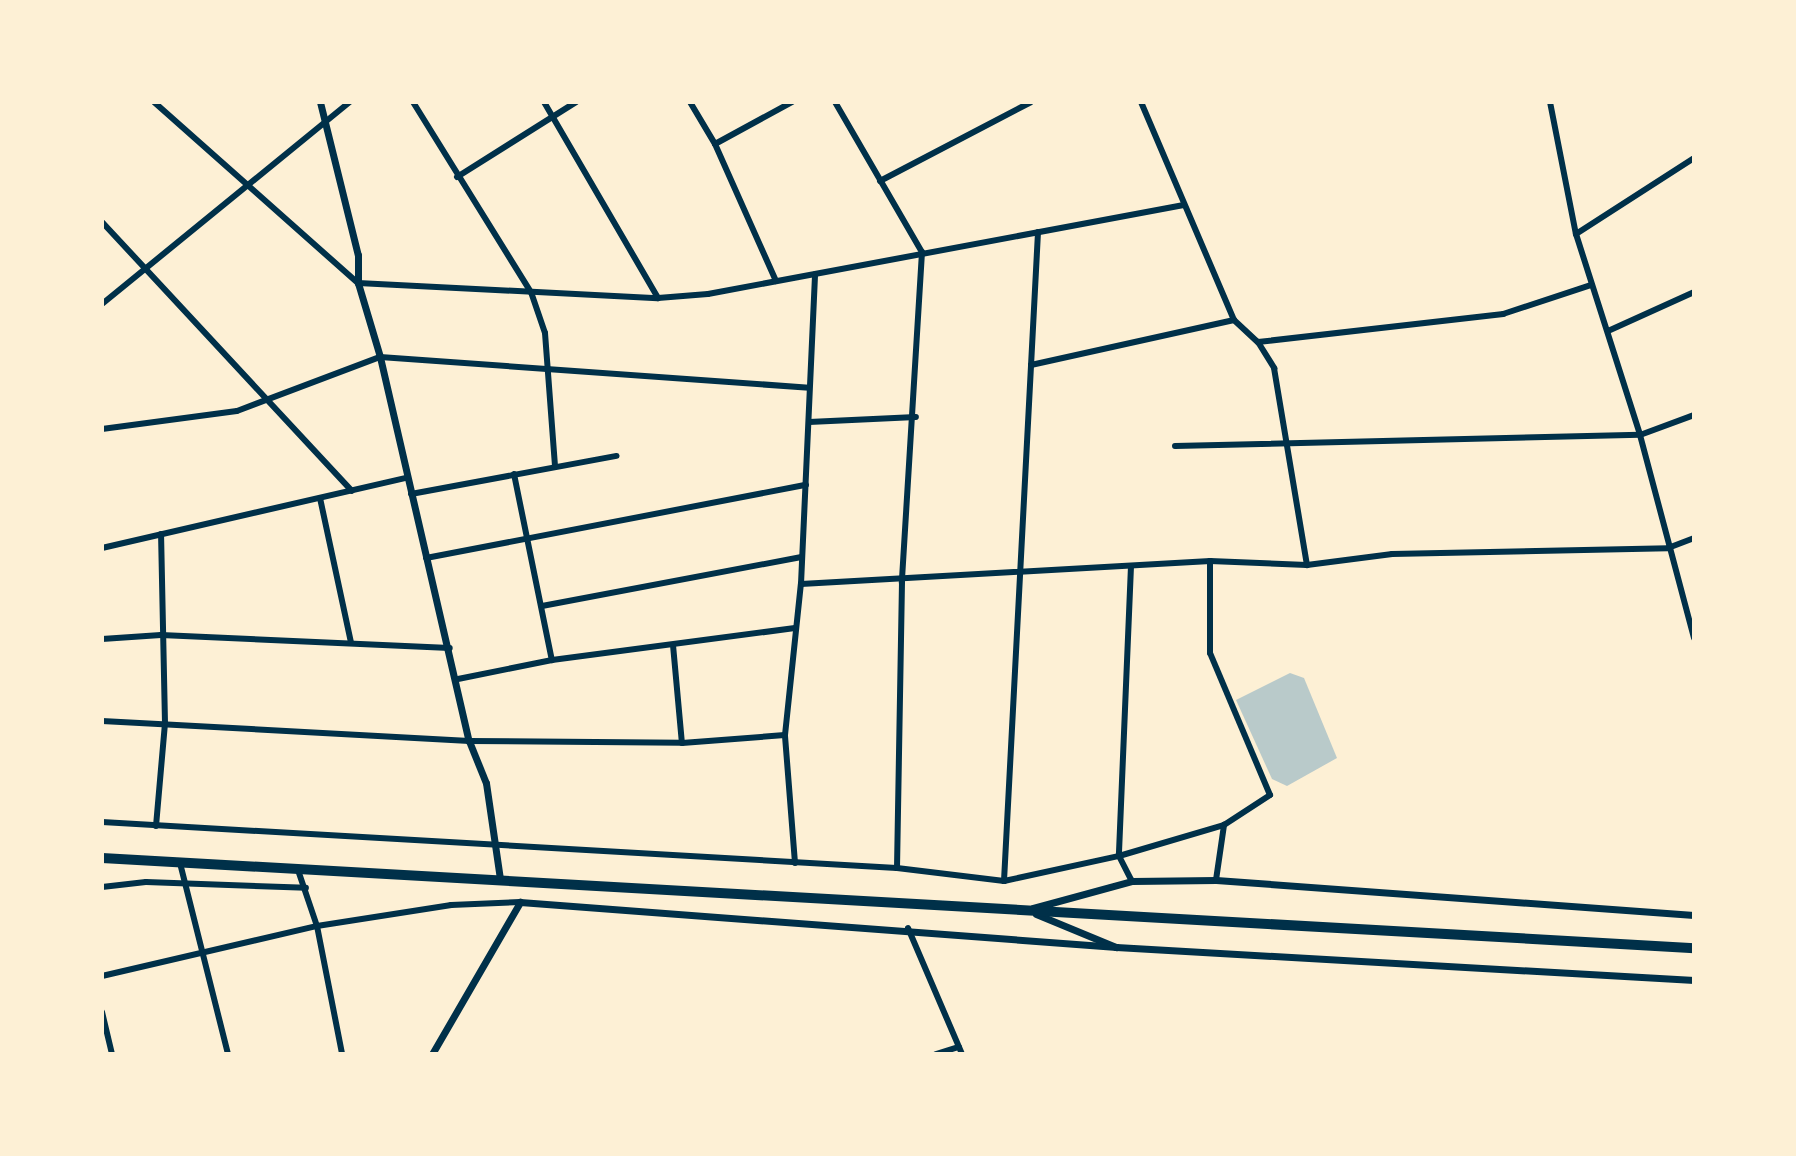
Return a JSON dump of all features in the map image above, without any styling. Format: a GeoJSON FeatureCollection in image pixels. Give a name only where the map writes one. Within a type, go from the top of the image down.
{"type":"FeatureCollection","features":[{"type":"Feature","properties":{"kind":"highway"},"geometry":{"type":"LineString","coordinates":[[102,858],[1694,948]]}},
{"type":"Feature","properties":{"kind":"street"},"geometry":{"type":"LineString","coordinates":[[154,102],[358,283],[658,298],[776,281],[1184,205]]}},
{"type":"Feature","properties":{"kind":"street"},"geometry":{"type":"LineString","coordinates":[[320,102],[358,255],[358,283],[380,357],[406,478],[458,679],[469,741],[486,783],[500,879]]}},
{"type":"Feature","properties":{"kind":"street"},"geometry":{"type":"LineString","coordinates":[[102,304],[142,267],[248,186],[350,102]]}},
{"type":"Feature","properties":{"kind":"street"},"geometry":{"type":"LineString","coordinates":[[413,102],[531,292],[545,333],[555,467]]}},
{"type":"Feature","properties":{"kind":"street"},"geometry":{"type":"LineString","coordinates":[[544,102],[658,298]]}},
{"type":"Feature","properties":{"kind":"street"},"geometry":{"type":"LineString","coordinates":[[457,177],[576,102]]}},
{"type":"Feature","properties":{"kind":"street"},"geometry":{"type":"LineString","coordinates":[[690,102],[715,144],[776,281]]}},
{"type":"Feature","properties":{"kind":"street"},"geometry":{"type":"LineString","coordinates":[[715,144],[792,102]]}},
{"type":"Feature","properties":{"kind":"street"},"geometry":{"type":"LineString","coordinates":[[835,102],[922,252],[916,417],[902,582],[897,868]]}},
{"type":"Feature","properties":{"kind":"street"},"geometry":{"type":"LineString","coordinates":[[1009,102],[1013,111]]}},
{"type":"Feature","properties":{"kind":"street"},"geometry":{"type":"LineString","coordinates":[[880,181],[1031,102]]}},
{"type":"Feature","properties":{"kind":"street"},"geometry":{"type":"LineString","coordinates":[[1141,102],[1234,320],[1258,342],[1274,368],[1290,443],[1307,565]]}},
{"type":"Feature","properties":{"kind":"street"},"geometry":{"type":"LineString","coordinates":[[1550,102],[1576,234],[1640,435],[1694,638]]}},
{"type":"Feature","properties":{"kind":"street"},"geometry":{"type":"LineString","coordinates":[[1576,234],[1694,158]]}},
{"type":"Feature","properties":{"kind":"street"},"geometry":{"type":"LineString","coordinates":[[102,222],[263,399],[352,491]]}},
{"type":"Feature","properties":{"kind":"street"},"geometry":{"type":"LineString","coordinates":[[1004,881],[1038,232]]}},
{"type":"Feature","properties":{"kind":"street"},"geometry":{"type":"LineString","coordinates":[[795,863],[785,735],[801,584],[815,274]]}},
{"type":"Feature","properties":{"kind":"street"},"geometry":{"type":"LineString","coordinates":[[1258,342],[1503,314],[1591,285]]}},
{"type":"Feature","properties":{"kind":"street"},"geometry":{"type":"LineString","coordinates":[[1608,331],[1694,292]]}},
{"type":"Feature","properties":{"kind":"street"},"geometry":{"type":"LineString","coordinates":[[1031,365],[1234,320]]}},
{"type":"Feature","properties":{"kind":"street"},"geometry":{"type":"LineString","coordinates":[[102,429],[237,411],[380,357],[548,372],[619,370],[809,388]]}},
{"type":"Feature","properties":{"kind":"street"},"geometry":{"type":"LineString","coordinates":[[1175,446],[1640,435],[1694,415]]}},
{"type":"Feature","properties":{"kind":"street"},"geometry":{"type":"LineString","coordinates":[[809,422],[916,417]]}},
{"type":"Feature","properties":{"kind":"street"},"geometry":{"type":"LineString","coordinates":[[411,494],[617,456]]}},
{"type":"Feature","properties":{"kind":"street"},"geometry":{"type":"LineString","coordinates":[[514,474],[552,660]]}},
{"type":"Feature","properties":{"kind":"street"},"geometry":{"type":"LineString","coordinates":[[102,548],[406,478]]}},
{"type":"Feature","properties":{"kind":"street"},"geometry":{"type":"LineString","coordinates":[[426,558],[806,485]]}},
{"type":"Feature","properties":{"kind":"street"},"geometry":{"type":"LineString","coordinates":[[320,498],[351,643]]}},
{"type":"Feature","properties":{"kind":"street"},"geometry":{"type":"LineString","coordinates":[[156,826],[165,723],[161,534]]}},
{"type":"Feature","properties":{"kind":"street"},"geometry":{"type":"LineString","coordinates":[[801,584],[902,582],[1210,561],[1307,565],[1392,554],[1668,548],[1694,538]]}},
{"type":"Feature","properties":{"kind":"street"},"geometry":{"type":"LineString","coordinates":[[542,606],[801,557]]}},
{"type":"Feature","properties":{"kind":"street"},"geometry":{"type":"LineString","coordinates":[[102,822],[897,868],[1004,881],[1119,856],[1224,825],[1270,795],[1210,653],[1210,561]]}},
{"type":"Feature","properties":{"kind":"street"},"geometry":{"type":"LineString","coordinates":[[1131,566],[1119,856],[1132,881]]}},
{"type":"Feature","properties":{"kind":"street"},"geometry":{"type":"LineString","coordinates":[[458,679],[552,660],[795,628]]}},
{"type":"Feature","properties":{"kind":"street"},"geometry":{"type":"LineString","coordinates":[[102,639],[161,635],[450,648]]}},
{"type":"Feature","properties":{"kind":"street"},"geometry":{"type":"LineString","coordinates":[[673,645],[682,743]]}},
{"type":"Feature","properties":{"kind":"street"},"geometry":{"type":"LineString","coordinates":[[102,721],[469,741],[682,743],[785,735]]}},
{"type":"Feature","properties":{"kind":"street"},"geometry":{"type":"LineString","coordinates":[[1216,880],[1224,825]]}},
{"type":"Feature","properties":{"kind":"street"},"geometry":{"type":"LineString","coordinates":[[180,863],[228,1054]]}},
{"type":"Feature","properties":{"kind":"street"},"geometry":{"type":"LineString","coordinates":[[298,870],[317,926],[342,1054]]}},
{"type":"Feature","properties":{"kind":"street"},"geometry":{"type":"LineString","coordinates":[[1027,910],[1132,881],[1216,880],[1694,915]]}},
{"type":"Feature","properties":{"kind":"street"},"geometry":{"type":"LineString","coordinates":[[432,1054],[520,902],[528,882]]}},
{"type":"Feature","properties":{"kind":"street"},"geometry":{"type":"LineString","coordinates":[[102,887],[184,883],[306,888]]}},
{"type":"Feature","properties":{"kind":"street"},"geometry":{"type":"LineString","coordinates":[[102,976],[317,926],[451,905],[520,902],[908,928],[1116,947],[1694,980]]}},
{"type":"Feature","properties":{"kind":"street"},"geometry":{"type":"LineString","coordinates":[[1027,910],[1116,947]]}},
{"type":"Feature","properties":{"kind":"street"},"geometry":{"type":"LineString","coordinates":[[908,928],[961,1051],[936,1054]]}},
{"type":"Feature","properties":{"kind":"street"},"geometry":{"type":"LineString","coordinates":[[102,1012],[112,1054]]}},
{"type":"Feature","properties":{"kind":"shaded area"},"geometry":{"type":"Polygon","coordinates":[[[1290,673],[1304,678],[1337,758],[1287,786],[1272,779],[1236,700],[1290,673]]]}}]}
